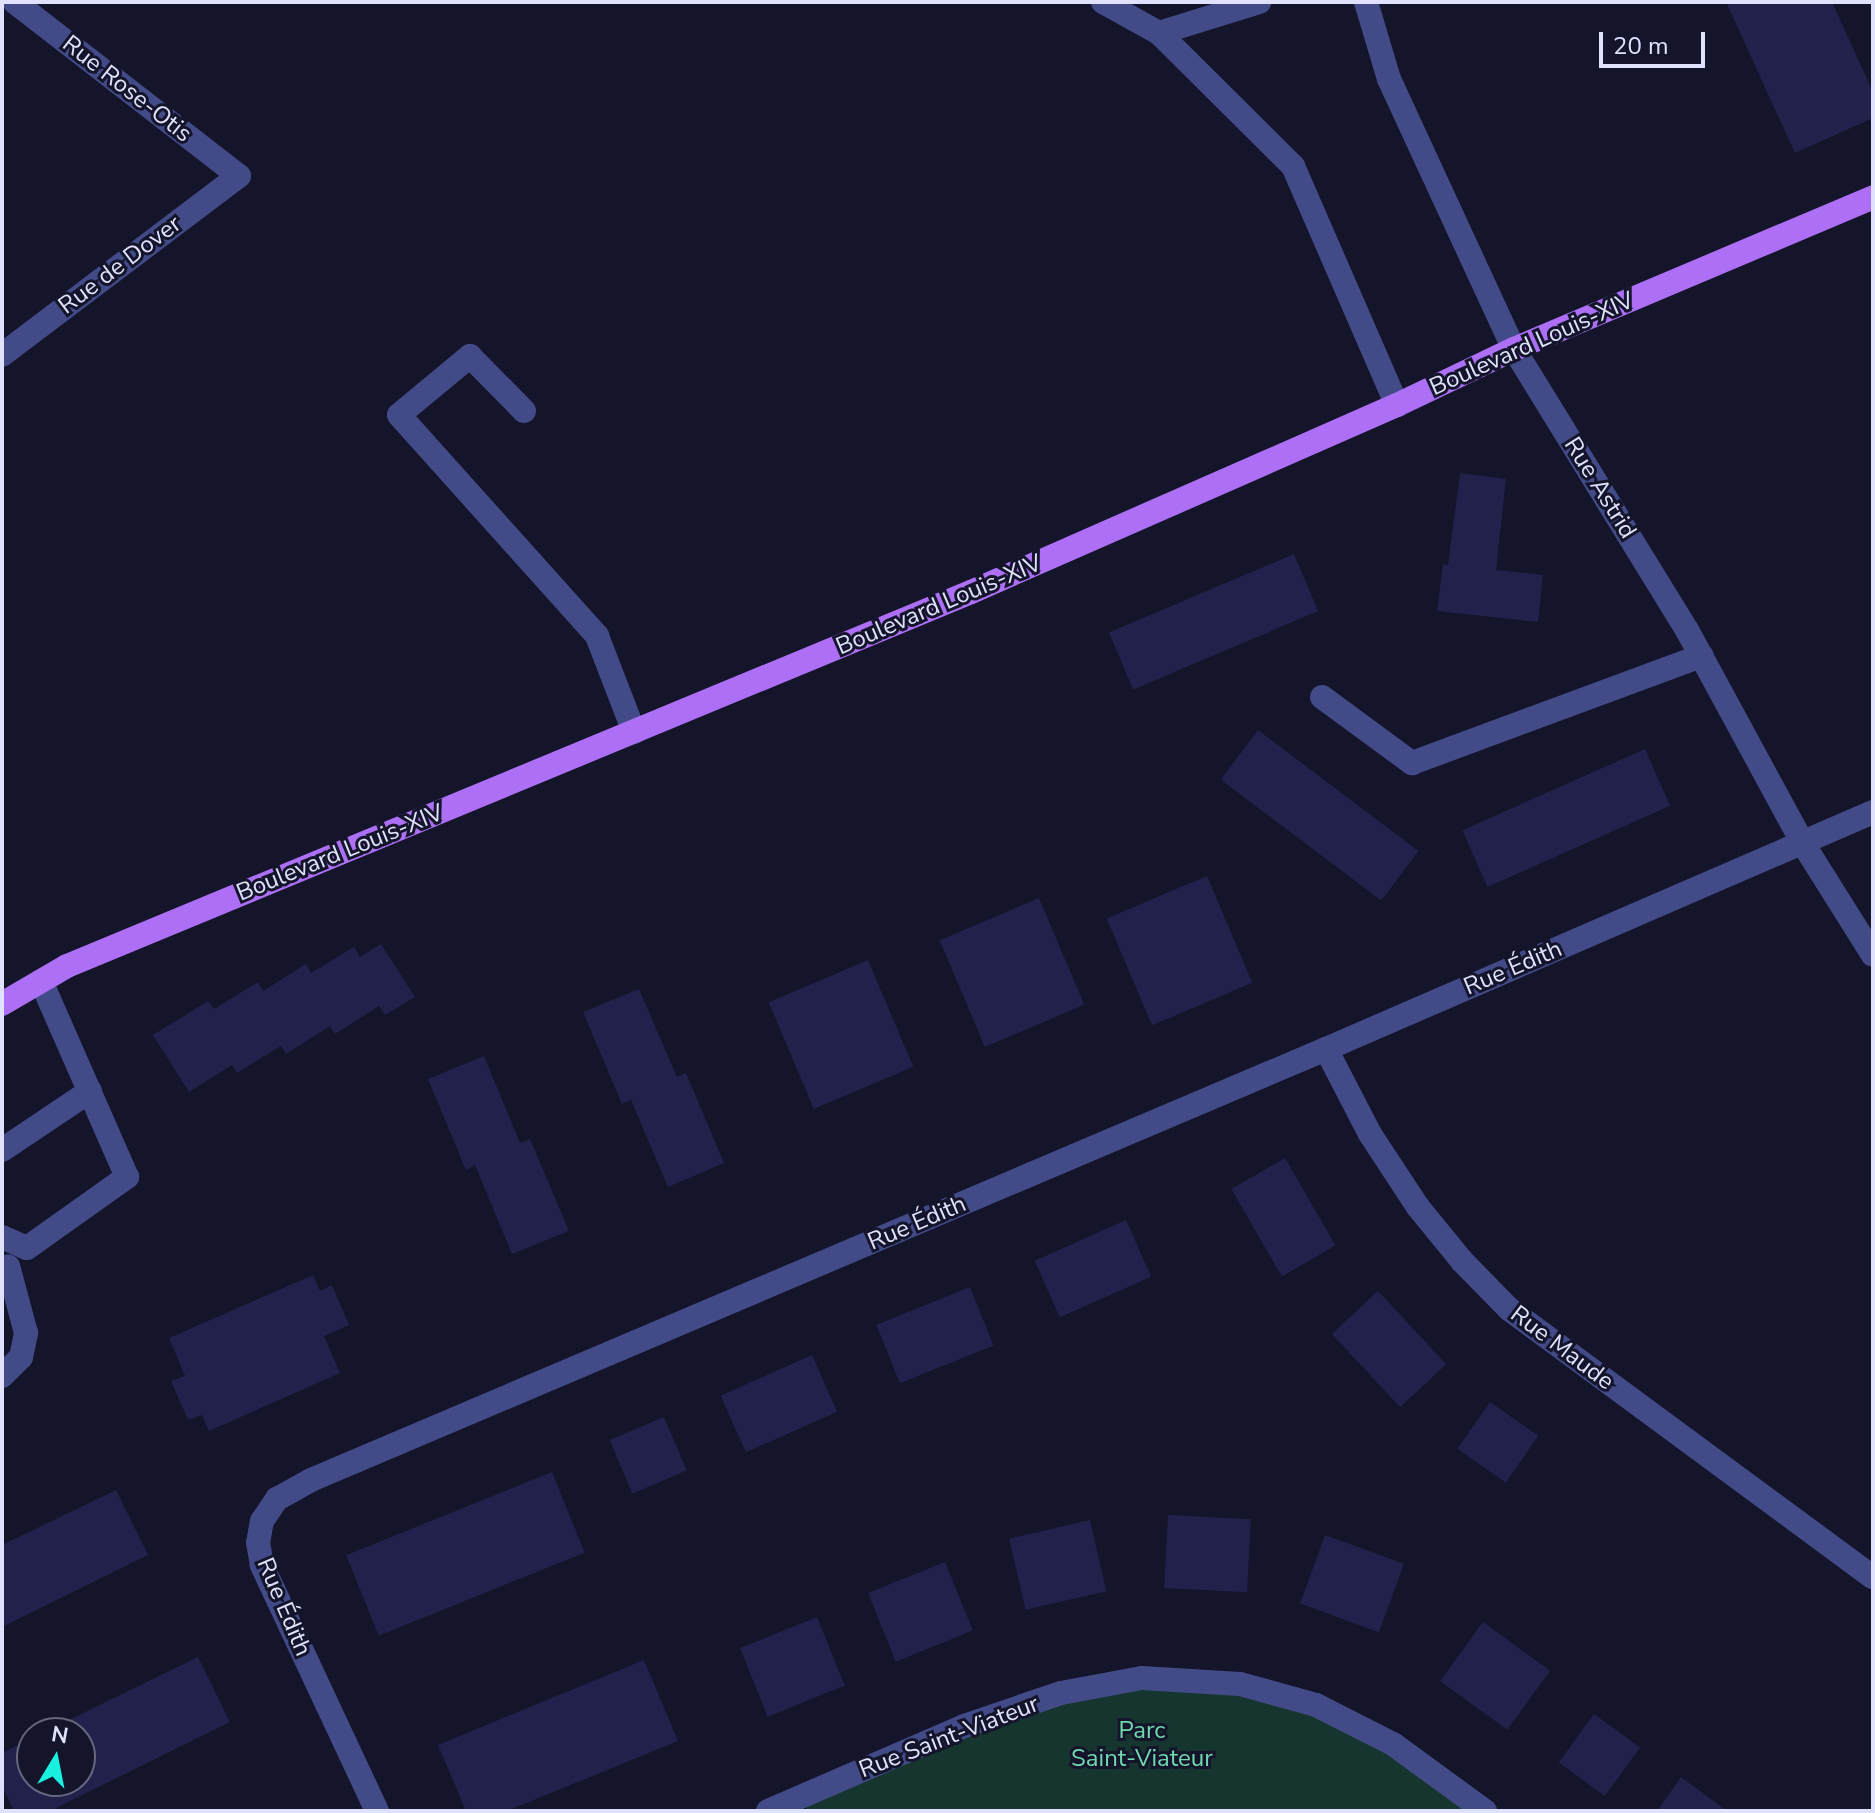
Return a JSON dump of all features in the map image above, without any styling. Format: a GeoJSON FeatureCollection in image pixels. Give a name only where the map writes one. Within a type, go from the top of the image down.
{"type":"FeatureCollection","features":[{"type":"Feature","properties":{"kind":"main road","name":"Boulevard Louis-XIV"},"geometry":{"type":"LineString","coordinates":[[2,1004],[67,966],[971,592],[1397,405],[1514,349],[1873,197]]}},
{"type":"Feature","properties":{"kind":"street","name":"Rue Rose-Otis"},"geometry":{"type":"LineString","coordinates":[[15,2],[239,176]]}},
{"type":"Feature","properties":{"kind":"street"},"geometry":{"type":"LineString","coordinates":[[1103,2],[1159,33],[1293,166],[1397,405]]}},
{"type":"Feature","properties":{"kind":"street"},"geometry":{"type":"LineString","coordinates":[[1159,33],[1259,2]]}},
{"type":"Feature","properties":{"kind":"street","name":"Rue Astrid"},"geometry":{"type":"LineString","coordinates":[[1366,2],[1389,79],[1514,349],[1702,656],[1802,842],[1873,955]]}},
{"type":"Feature","properties":{"kind":"street","name":"Rue de Dover"},"geometry":{"type":"LineString","coordinates":[[2,355],[239,176]]}},
{"type":"Feature","properties":{"kind":"street"},"geometry":{"type":"LineString","coordinates":[[524,411],[470,356],[399,415],[597,636],[634,732]]}},
{"type":"Feature","properties":{"kind":"street"},"geometry":{"type":"LineString","coordinates":[[1322,697],[1412,763],[1702,656]]}},
{"type":"Feature","properties":{"kind":"street","name":"Rue Édith"},"geometry":{"type":"LineString","coordinates":[[377,1811],[262,1565],[258,1543],[262,1521],[277,1499],[311,1480],[1326,1049],[1873,812]]}},
{"type":"Feature","properties":{"kind":"street"},"geometry":{"type":"LineString","coordinates":[[2,1237],[27,1248],[127,1177],[41,981]]}},
{"type":"Feature","properties":{"kind":"street","name":"Rue Maude"},"geometry":{"type":"LineString","coordinates":[[1326,1049],[1370,1134],[1418,1207],[1462,1261],[1509,1309],[1873,1577]]}},
{"type":"Feature","properties":{"kind":"street"},"geometry":{"type":"LineString","coordinates":[[2,1150],[90,1091]]}},
{"type":"Feature","properties":{"kind":"street"},"geometry":{"type":"LineString","coordinates":[[2,1376],[21,1357],[26,1333],[4,1272]]}},
{"type":"Feature","properties":{"kind":"street","name":"Rue Saint-Viateur"},"geometry":{"type":"LineString","coordinates":[[779,1809],[964,1726],[1061,1693],[1142,1678],[1195,1679],[1277,1693],[1329,1711],[1393,1744],[1485,1811]]}},
{"type":"Feature","properties":{"kind":"green space","name":"Parc Saint-Viateur"},"geometry":{"type":"Polygon","coordinates":[[[1142,1678],[1316,1705],[1485,1811],[808,1811],[800,1797],[964,1726],[1142,1678]]]}},
{"type":"Feature","properties":{"kind":"building"},"geometry":{"type":"Polygon","coordinates":[[[1726,2],[1832,2],[1873,92],[1873,118],[1795,153],[1726,2]]]}},
{"type":"Feature","properties":{"kind":"building"},"geometry":{"type":"Polygon","coordinates":[[[1460,473],[1506,479],[1496,570],[1543,575],[1538,622],[1437,611],[1443,564],[1448,565],[1460,473]]]}},
{"type":"Feature","properties":{"kind":"building"},"geometry":{"type":"Polygon","coordinates":[[[1294,554],[1318,611],[1133,690],[1109,633],[1294,554]]]}},
{"type":"Feature","properties":{"kind":"building"},"geometry":{"type":"Polygon","coordinates":[[[1258,730],[1419,851],[1381,900],[1221,780],[1258,730]]]}},
{"type":"Feature","properties":{"kind":"building"},"geometry":{"type":"Polygon","coordinates":[[[1645,749],[1670,806],[1488,887],[1462,830],[1645,749]]]}},
{"type":"Feature","properties":{"kind":"building"},"geometry":{"type":"Polygon","coordinates":[[[1207,876],[1252,983],[1152,1025],[1107,919],[1207,876]]]}},
{"type":"Feature","properties":{"kind":"building"},"geometry":{"type":"Polygon","coordinates":[[[1039,898],[1084,1005],[985,1047],[940,940],[1039,898]]]}},
{"type":"Feature","properties":{"kind":"building"},"geometry":{"type":"Polygon","coordinates":[[[381,944],[415,997],[385,1015],[379,1006],[335,1034],[330,1026],[286,1054],[281,1046],[237,1073],[232,1065],[189,1092],[153,1035],[208,1001],[214,1009],[258,982],[263,991],[306,964],[311,973],[354,947],[360,957],[381,944]]]}},
{"type":"Feature","properties":{"kind":"building"},"geometry":{"type":"Polygon","coordinates":[[[868,960],[913,1067],[814,1109],[769,1002],[868,960]]]}},
{"type":"Feature","properties":{"kind":"building"},"geometry":{"type":"Polygon","coordinates":[[[639,989],[677,1077],[686,1073],[724,1163],[668,1187],[631,1100],[622,1104],[583,1012],[639,989]]]}},
{"type":"Feature","properties":{"kind":"building"},"geometry":{"type":"Polygon","coordinates":[[[484,1056],[520,1143],[530,1139],[569,1231],[512,1254],[475,1165],[466,1170],[428,1079],[484,1056]]]}},
{"type":"Feature","properties":{"kind":"building"},"geometry":{"type":"Polygon","coordinates":[[[1285,1158],[1336,1245],[1282,1276],[1231,1189],[1285,1158]]]}},
{"type":"Feature","properties":{"kind":"building"},"geometry":{"type":"Polygon","coordinates":[[[1126,1220],[1151,1277],[1060,1317],[1035,1261],[1126,1220]]]}},
{"type":"Feature","properties":{"kind":"building"},"geometry":{"type":"Polygon","coordinates":[[[313,1275],[320,1291],[332,1285],[349,1325],[324,1336],[340,1373],[209,1431],[202,1415],[188,1420],[171,1381],[185,1376],[169,1338],[313,1275]]]}},
{"type":"Feature","properties":{"kind":"building"},"geometry":{"type":"Polygon","coordinates":[[[970,1287],[994,1345],[900,1383],[876,1325],[970,1287]]]}},
{"type":"Feature","properties":{"kind":"building"},"geometry":{"type":"Polygon","coordinates":[[[1378,1291],[1446,1364],[1400,1407],[1332,1334],[1378,1291]]]}},
{"type":"Feature","properties":{"kind":"building"},"geometry":{"type":"Polygon","coordinates":[[[812,1355],[837,1412],[746,1452],[721,1396],[812,1355]]]}},
{"type":"Feature","properties":{"kind":"building"},"geometry":{"type":"Polygon","coordinates":[[[1490,1402],[1538,1436],[1506,1483],[1457,1449],[1490,1402]]]}},
{"type":"Feature","properties":{"kind":"building"},"geometry":{"type":"Polygon","coordinates":[[[664,1417],[687,1470],[632,1493],[610,1440],[664,1417]]]}},
{"type":"Feature","properties":{"kind":"building"},"geometry":{"type":"Polygon","coordinates":[[[552,1472],[585,1553],[379,1636],[346,1555],[552,1472]]]}},
{"type":"Feature","properties":{"kind":"building"},"geometry":{"type":"Polygon","coordinates":[[[116,1490],[148,1555],[2,1627],[2,1545],[116,1490]]]}},
{"type":"Feature","properties":{"kind":"building"},"geometry":{"type":"Polygon","coordinates":[[[1168,1515],[1251,1519],[1247,1592],[1164,1588],[1168,1515]]]}},
{"type":"Feature","properties":{"kind":"building"},"geometry":{"type":"Polygon","coordinates":[[[1090,1520],[1106,1591],[1026,1610],[1009,1539],[1090,1520]]]}},
{"type":"Feature","properties":{"kind":"building"},"geometry":{"type":"Polygon","coordinates":[[[1325,1535],[1404,1564],[1379,1632],[1300,1604],[1325,1535]]]}},
{"type":"Feature","properties":{"kind":"building"},"geometry":{"type":"Polygon","coordinates":[[[945,1562],[973,1631],[896,1662],[868,1593],[945,1562]]]}},
{"type":"Feature","properties":{"kind":"building"},"geometry":{"type":"Polygon","coordinates":[[[817,1617],[845,1686],[768,1717],[740,1648],[817,1617]]]}},
{"type":"Feature","properties":{"kind":"building"},"geometry":{"type":"Polygon","coordinates":[[[1483,1622],[1550,1671],[1507,1730],[1440,1681],[1483,1622]]]}},
{"type":"Feature","properties":{"kind":"building"},"geometry":{"type":"Polygon","coordinates":[[[198,1657],[230,1722],[96,1788],[96,1717],[75,1717],[198,1657]]]}},
{"type":"Feature","properties":{"kind":"building"},"geometry":{"type":"Polygon","coordinates":[[[644,1660],[678,1741],[507,1811],[466,1811],[438,1745],[644,1660]]]}},
{"type":"Feature","properties":{"kind":"building"},"geometry":{"type":"Polygon","coordinates":[[[1594,1714],[1640,1748],[1605,1796],[1559,1763],[1594,1714]]]}},
{"type":"Feature","properties":{"kind":"building"},"geometry":{"type":"Polygon","coordinates":[[[16,1746],[16,1797],[78,1797],[50,1811],[14,1811],[2,1786],[2,1753],[16,1746]]]}},
{"type":"Feature","properties":{"kind":"building"},"geometry":{"type":"Polygon","coordinates":[[[1681,1777],[1727,1811],[1657,1811],[1681,1777]]]}}]}
